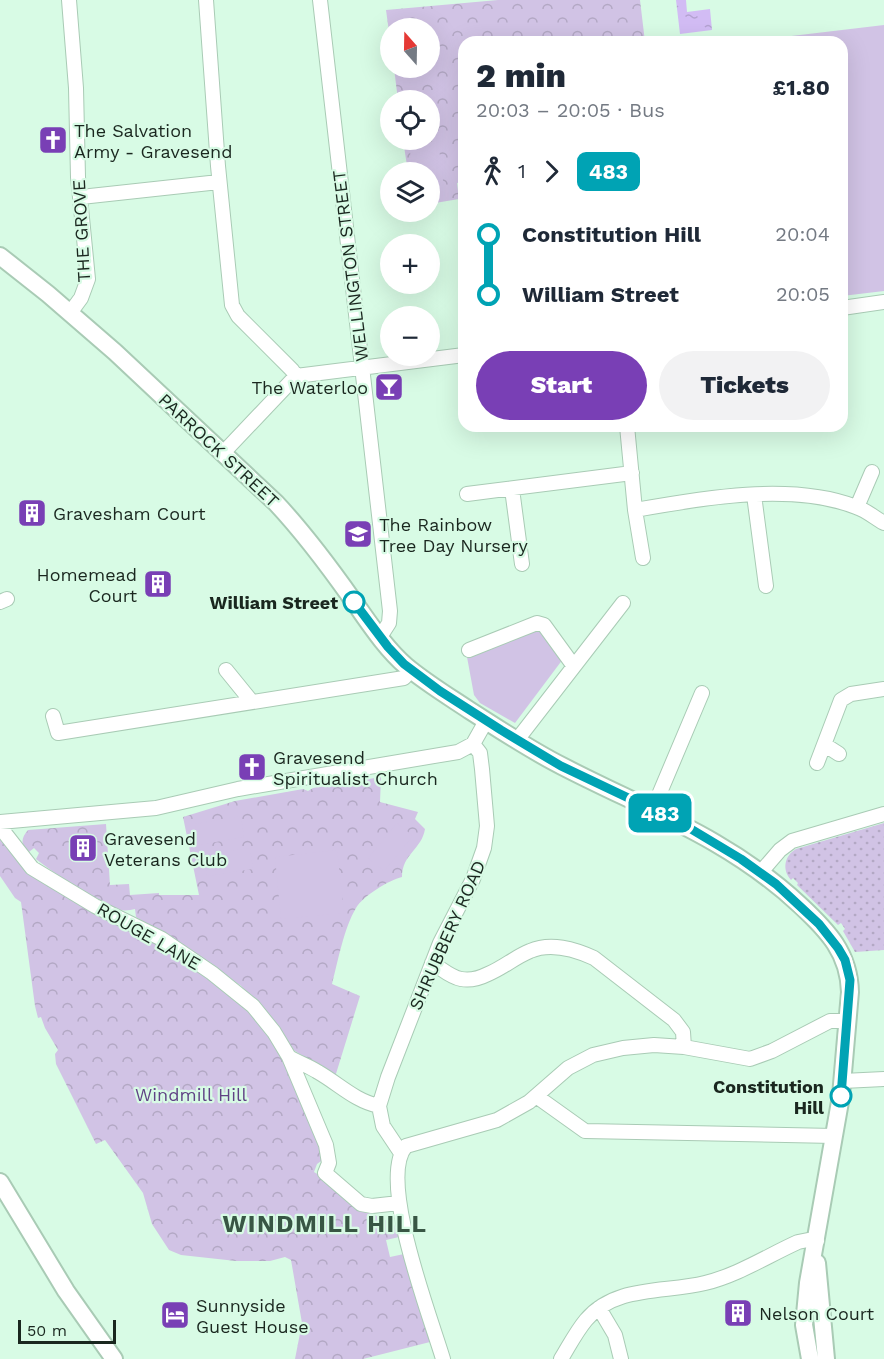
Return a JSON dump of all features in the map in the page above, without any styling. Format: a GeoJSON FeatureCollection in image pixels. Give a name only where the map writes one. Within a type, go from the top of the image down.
{"type":"FeatureCollection","features":[{"type":"Feature","properties":{"kind":"street","name":"THE GROVE"},"geometry":{"type":"LineString","coordinates":[[69,0],[88,282],[81,298],[70,313]]}},
{"type":"Feature","properties":{"kind":"street"},"geometry":{"type":"LineString","coordinates":[[206,0],[225,255],[233,309],[296,376]]}},
{"type":"Feature","properties":{"kind":"street","name":"WELLINGTON STREET"},"geometry":{"type":"LineString","coordinates":[[320,0],[390,611],[389,623],[380,637]]}},
{"type":"Feature","properties":{"kind":"street"},"geometry":{"type":"LineString","coordinates":[[81,197],[219,183]]}},
{"type":"Feature","properties":{"kind":"street","name":"PARROCK STREET"},"geometry":{"type":"LineString","coordinates":[[0,256],[115,352],[276,503],[297,526],[380,637],[411,670],[486,721],[561,766],[697,832],[761,872],[808,912],[838,948],[845,960],[850,980],[848,1021],[843,1081],[817,1241]]}},
{"type":"Feature","properties":{"kind":"street"},"geometry":{"type":"LineString","coordinates":[[848,307],[884,302]]}},
{"type":"Feature","properties":{"kind":"street"},"geometry":{"type":"LineString","coordinates":[[223,453],[296,376],[458,356]]}},
{"type":"Feature","properties":{"kind":"street"},"geometry":{"type":"LineString","coordinates":[[628,432],[635,510],[643,558]]}},
{"type":"Feature","properties":{"kind":"street"},"geometry":{"type":"LineString","coordinates":[[857,507],[872,472]]}},
{"type":"Feature","properties":{"kind":"street"},"geometry":{"type":"LineString","coordinates":[[467,494],[632,473]]}},
{"type":"Feature","properties":{"kind":"street"},"geometry":{"type":"LineString","coordinates":[[512,489],[522,564]]}},
{"type":"Feature","properties":{"kind":"street"},"geometry":{"type":"LineString","coordinates":[[635,510],[695,499],[754,495],[818,496],[857,507],[884,523]]}},
{"type":"Feature","properties":{"kind":"street"},"geometry":{"type":"LineString","coordinates":[[754,495],[766,586]]}},
{"type":"Feature","properties":{"kind":"street"},"geometry":{"type":"LineString","coordinates":[[517,740],[623,603]]}},
{"type":"Feature","properties":{"kind":"street"},"geometry":{"type":"LineString","coordinates":[[470,650],[537,623],[543,625],[573,665]]}},
{"type":"Feature","properties":{"kind":"street"},"geometry":{"type":"LineString","coordinates":[[226,670],[252,702]]}},
{"type":"Feature","properties":{"kind":"street"},"geometry":{"type":"LineString","coordinates":[[53,716],[58,733],[404,678],[411,670]]}},
{"type":"Feature","properties":{"kind":"street"},"geometry":{"type":"LineString","coordinates":[[818,763],[841,700],[851,694],[884,689]]}},
{"type":"Feature","properties":{"kind":"street"},"geometry":{"type":"LineString","coordinates":[[653,809],[702,699]]}},
{"type":"Feature","properties":{"kind":"street"},"geometry":{"type":"LineString","coordinates":[[0,822],[156,808],[238,789],[454,752],[473,744],[486,721]]}},
{"type":"Feature","properties":{"kind":"street","name":"SHRUBBERY ROAD"},"geometry":{"type":"LineString","coordinates":[[379,1106],[440,943],[473,879],[485,845],[487,826],[482,769],[480,753],[473,744]]}},
{"type":"Feature","properties":{"kind":"street"},"geometry":{"type":"LineString","coordinates":[[825,745],[839,754]]}},
{"type":"Feature","properties":{"kind":"street"},"geometry":{"type":"LineString","coordinates":[[761,872],[780,850],[792,841],[884,814]]}},
{"type":"Feature","properties":{"kind":"street","name":"ROUGE LANE"},"geometry":{"type":"LineString","coordinates":[[0,827],[32,868],[96,906],[162,939],[234,989],[253,1006],[274,1032],[289,1056],[326,1145],[329,1163],[325,1173],[361,1204],[372,1206],[399,1203]]}},
{"type":"Feature","properties":{"kind":"street"},"geometry":{"type":"LineString","coordinates":[[432,963],[454,976],[469,979],[494,972],[530,951],[556,947],[576,951],[594,958],[672,1018],[683,1032],[684,1047]]}},
{"type":"Feature","properties":{"kind":"street"},"geometry":{"type":"LineString","coordinates":[[443,1359],[401,1222],[398,1172],[404,1147],[497,1120],[536,1096],[568,1068],[588,1057],[654,1044],[753,1058],[772,1051],[830,1021],[848,1021]]}},
{"type":"Feature","properties":{"kind":"street"},"geometry":{"type":"LineString","coordinates":[[289,1056],[300,1064],[316,1070],[368,1104],[379,1106],[382,1126],[401,1153]]}},
{"type":"Feature","properties":{"kind":"street"},"geometry":{"type":"LineString","coordinates":[[843,1081],[884,1079]]}},
{"type":"Feature","properties":{"kind":"street"},"geometry":{"type":"LineString","coordinates":[[536,1096],[585,1131],[834,1136]]}},
{"type":"Feature","properties":{"kind":"street"},"geometry":{"type":"LineString","coordinates":[[0,1182],[66,1291],[114,1359]]}},
{"type":"Feature","properties":{"kind":"street"},"geometry":{"type":"LineString","coordinates":[[561,1359],[581,1326],[608,1301],[630,1294],[713,1281],[798,1242],[817,1241]]}},
{"type":"Feature","properties":{"kind":"street"},"geometry":{"type":"LineString","coordinates":[[810,1359],[804,1324],[808,1284],[817,1241]]}},
{"type":"Feature","properties":{"kind":"street"},"geometry":{"type":"LineString","coordinates":[[817,1241],[826,1359]]}},
{"type":"Feature","properties":{"kind":"street"},"geometry":{"type":"LineString","coordinates":[[599,1308],[615,1335],[621,1359]]}},
{"type":"Feature","properties":{"kind":"green space"},"geometry":{"type":"Polygon","coordinates":[[[498,0],[640,0],[644,36],[458,36],[458,199],[440,202],[440,162],[406,162],[405,150],[440,150],[440,90],[397,90],[395,78],[440,78],[440,18],[387,18],[386,10],[498,0]]]}},
{"type":"Feature","properties":{"kind":"green space"},"geometry":{"type":"Polygon","coordinates":[[[884,25],[884,291],[848,295],[848,36],[792,36],[884,25]]]}},
{"type":"Feature","properties":{"kind":"green space"},"geometry":{"type":"Polygon","coordinates":[[[410,150],[439,150],[445,195],[440,196],[440,162],[412,162],[410,150]]]}},
{"type":"Feature","properties":{"kind":"green space"},"geometry":{"type":"Polygon","coordinates":[[[538,628],[563,659],[515,723],[480,703],[474,695],[467,657],[538,628]]]}},
{"type":"Feature","properties":{"kind":"green space"},"geometry":{"type":"Polygon","coordinates":[[[381,777],[380,802],[418,812],[415,819],[425,829],[420,842],[405,863],[402,877],[384,885],[359,903],[348,925],[332,984],[360,996],[335,1077],[292,1049],[269,1014],[240,985],[136,917],[135,909],[113,908],[53,872],[36,859],[39,853],[34,848],[29,852],[23,844],[28,830],[106,824],[110,885],[129,884],[130,895],[159,893],[159,895],[199,895],[183,817],[235,801],[303,789],[308,791],[313,788],[381,777]]]}},
{"type":"Feature","properties":{"kind":"green space"},"geometry":{"type":"Polygon","coordinates":[[[241,816],[244,837],[199,845],[195,824],[241,816]]]}},
{"type":"Feature","properties":{"kind":"green space"},"geometry":{"type":"Polygon","coordinates":[[[397,823],[413,836],[384,871],[368,858],[397,823]]]}},
{"type":"Feature","properties":{"kind":"green space"},"geometry":{"type":"Polygon","coordinates":[[[884,823],[884,950],[855,952],[841,923],[838,925],[797,885],[798,883],[793,878],[791,880],[786,872],[786,863],[789,855],[796,849],[884,823]]]}},
{"type":"Feature","properties":{"kind":"green space","name":"Windmill Hill"},"geometry":{"type":"Polygon","coordinates":[[[0,839],[5,842],[27,871],[173,951],[258,1017],[297,1084],[324,1159],[317,1164],[314,1172],[334,1184],[366,1211],[394,1224],[399,1237],[386,1240],[390,1257],[404,1254],[430,1342],[363,1359],[295,1359],[302,1323],[291,1260],[285,1257],[270,1261],[236,1261],[181,1255],[169,1250],[152,1224],[143,1193],[105,1140],[96,1144],[56,1064],[55,1054],[58,1050],[41,1017],[38,1018],[35,1006],[21,902],[15,898],[0,876],[0,839]]]}},
{"type":"Feature","properties":{"kind":"green space"},"geometry":{"type":"Polygon","coordinates":[[[250,848],[253,869],[207,876],[204,855],[250,848]]]}},
{"type":"Feature","properties":{"kind":"green space"},"geometry":{"type":"Polygon","coordinates":[[[337,850],[344,913],[281,919],[275,857],[337,850]]]}},
{"type":"Feature","properties":{"kind":"water"},"geometry":{"type":"Polygon","coordinates":[[[676,0],[686,0],[687,12],[710,9],[712,30],[680,34],[676,0]]]}},
{"type":"Feature","properties":{"kind":"bus line","name":"483"},"geometry":{"type":"LineString","coordinates":[[354,602],[404,664],[440,691],[561,766],[681,823],[741,859],[761,872],[808,912],[832,938],[845,960],[850,980],[841,1096]]}},
{"type":"Feature","properties":{"kind":"place","name":"The Salvation Army - Gravesend"},"geometry":{"type":"Point","coordinates":[53,140]}},
{"type":"Feature","properties":{"kind":"place","name":"The Waterloo"},"geometry":{"type":"Point","coordinates":[389,387]}},
{"type":"Feature","properties":{"kind":"place","name":"Gravesham Court"},"geometry":{"type":"Point","coordinates":[32,513]}},
{"type":"Feature","properties":{"kind":"place","name":"The Rainbow Tree Day Nursery"},"geometry":{"type":"Point","coordinates":[358,534]}},
{"type":"Feature","properties":{"kind":"place","name":"Homemead Court"},"geometry":{"type":"Point","coordinates":[158,584]}},
{"type":"Feature","properties":{"kind":"place","name":"William Street"},"geometry":{"type":"Point","coordinates":[354,602]}},
{"type":"Feature","properties":{"kind":"place","name":"Gravesend Spiritualist Church"},"geometry":{"type":"Point","coordinates":[252,767]}},
{"type":"Feature","properties":{"kind":"place","name":"Gravesend Veterans Club"},"geometry":{"type":"Point","coordinates":[83,848]}},
{"type":"Feature","properties":{"kind":"place","name":"Constitution Hill"},"geometry":{"type":"Point","coordinates":[841,1096]}},
{"type":"Feature","properties":{"kind":"place","name":"Nelson Court"},"geometry":{"type":"Point","coordinates":[738,1313]}},
{"type":"Feature","properties":{"kind":"place","name":"Sunnyside Guest House"},"geometry":{"type":"Point","coordinates":[175,1315]}},
{"type":"Feature","properties":{"kind":"district","name":"WINDMILL HILL"},"geometry":{"type":"Point","coordinates":[325,1224]}}]}
